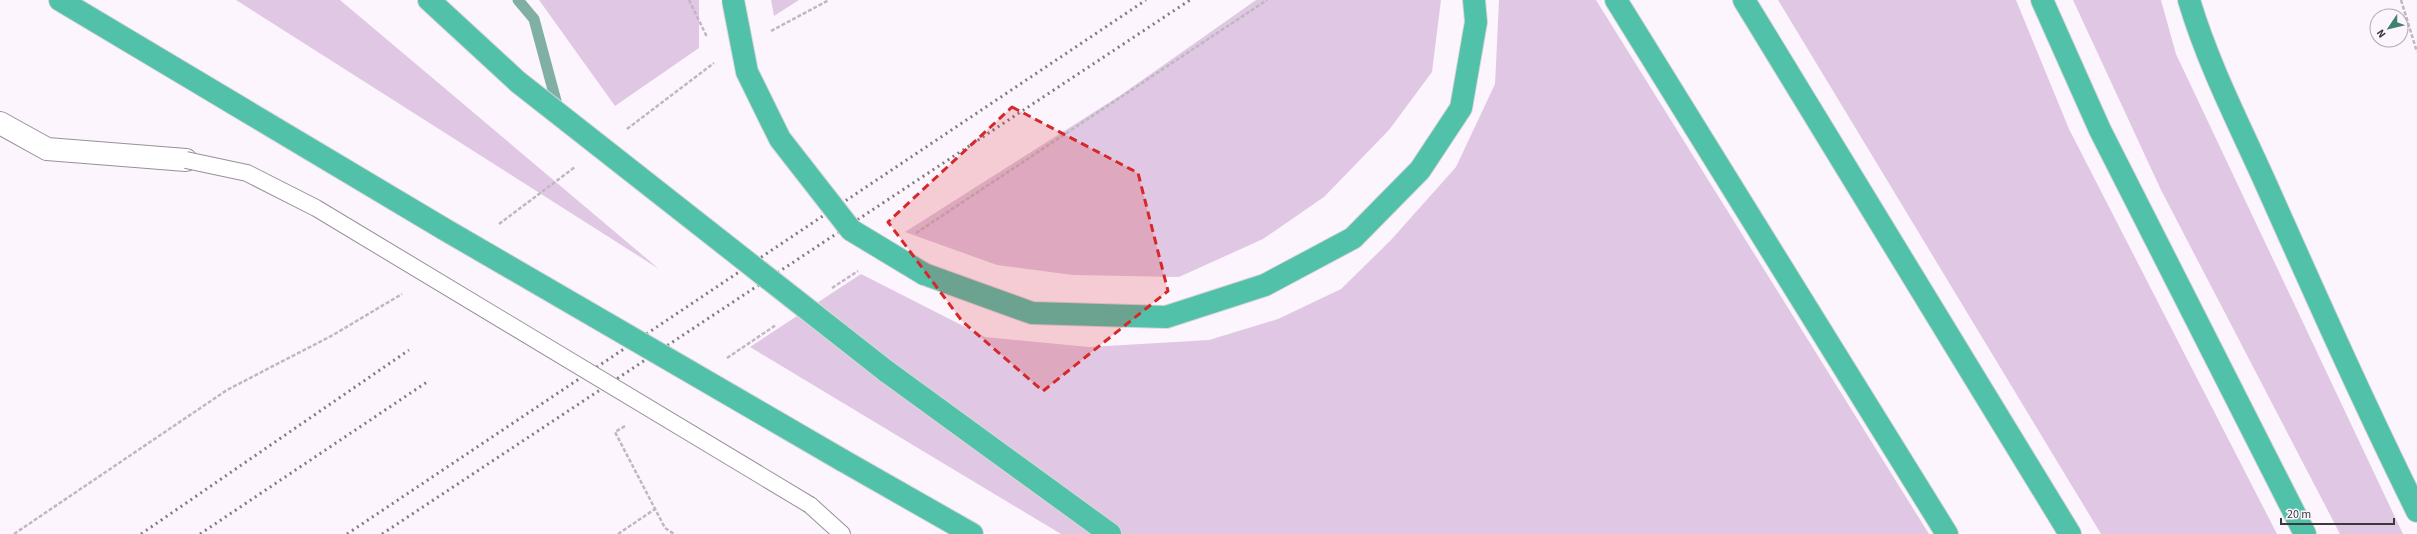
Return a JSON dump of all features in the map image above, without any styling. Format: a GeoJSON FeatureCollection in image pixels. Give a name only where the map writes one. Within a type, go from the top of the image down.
{"type":"FeatureCollection","features":[{"type":"Feature","properties":{"kind":"highway"},"geometry":{"type":"LineString","coordinates":[[60,0],[444,229],[972,534]]}},
{"type":"Feature","properties":{"kind":"highway"},"geometry":{"type":"LineString","coordinates":[[429,0],[518,82],[886,371],[1110,534]]}},
{"type":"Feature","properties":{"kind":"highway"},"geometry":{"type":"LineString","coordinates":[[732,0],[747,72],[780,140],[851,230],[924,274],[1032,313],[1158,317],[1166,317],[1265,285],[1353,238],[1420,170],[1461,108],[1476,22],[1474,0]]}},
{"type":"Feature","properties":{"kind":"highway"},"geometry":{"type":"LineString","coordinates":[[1616,0],[1947,534]]}},
{"type":"Feature","properties":{"kind":"highway"},"geometry":{"type":"LineString","coordinates":[[1744,0],[2070,534]]}},
{"type":"Feature","properties":{"kind":"highway"},"geometry":{"type":"LineString","coordinates":[[2042,0],[2100,130],[2305,534]]}},
{"type":"Feature","properties":{"kind":"highway"},"geometry":{"type":"LineString","coordinates":[[2190,0],[2199,33],[2281,219],[2417,512]]}},
{"type":"Feature","properties":{"kind":"street"},"geometry":{"type":"LineString","coordinates":[[0,123],[47,149],[186,160]]}},
{"type":"Feature","properties":{"kind":"lane"},"geometry":{"type":"LineString","coordinates":[[186,160],[247,173],[316,208],[810,505],[842,534]]}},
{"type":"Feature","properties":{"kind":"path"},"geometry":{"type":"LineString","coordinates":[[689,0],[708,40]]}},
{"type":"Feature","properties":{"kind":"path"},"geometry":{"type":"LineString","coordinates":[[914,234],[1267,0]]}},
{"type":"Feature","properties":{"kind":"path"},"geometry":{"type":"LineString","coordinates":[[2401,0],[2417,52]]}},
{"type":"Feature","properties":{"kind":"path"},"geometry":{"type":"LineString","coordinates":[[828,291],[861,269]]}},
{"type":"Feature","properties":{"kind":"path"},"geometry":{"type":"LineString","coordinates":[[721,362],[781,322]]}},
{"type":"Feature","properties":{"kind":"path"},"geometry":{"type":"LineString","coordinates":[[628,424],[614,432],[665,528],[674,534]]}},
{"type":"Feature","properties":{"kind":"path"},"geometry":{"type":"LineString","coordinates":[[618,534],[655,509]]}},
{"type":"Feature","properties":{"kind":"highlighted area"},"geometry":{"type":"Polygon","coordinates":[[[1012,107],[1138,173],[1168,291],[1043,391],[962,321],[888,222],[1012,107]]]}},
{"type":"Feature","properties":{"kind":"shaded area"},"geometry":{"type":"Polygon","coordinates":[[[236,0],[340,0],[659,269],[236,0]]]}},
{"type":"Feature","properties":{"kind":"shaded area"},"geometry":{"type":"Polygon","coordinates":[[[539,0],[699,0],[699,48],[615,106],[539,0]]]}},
{"type":"Feature","properties":{"kind":"shaded area"},"geometry":{"type":"Polygon","coordinates":[[[771,0],[799,0],[774,16],[771,0]]]}},
{"type":"Feature","properties":{"kind":"shaded area"},"geometry":{"type":"Polygon","coordinates":[[[1256,0],[1441,0],[1432,72],[1389,130],[1324,197],[1263,239],[1179,277],[1073,275],[997,265],[905,232],[1121,95],[1256,0]]]}},
{"type":"Feature","properties":{"kind":"shaded area"},"geometry":{"type":"Polygon","coordinates":[[[1499,0],[1596,0],[1929,534],[1061,534],[750,347],[861,274],[985,337],[1089,347],[1209,340],[1278,319],[1341,289],[1390,241],[1456,167],[1495,84],[1499,0]]]}},
{"type":"Feature","properties":{"kind":"shaded area"},"geometry":{"type":"Polygon","coordinates":[[[1778,0],[2016,0],[2069,129],[2277,534],[2101,534],[1778,0]]]}},
{"type":"Feature","properties":{"kind":"shaded area"},"geometry":{"type":"Polygon","coordinates":[[[2073,0],[2161,0],[2176,54],[2403,534],[2340,534],[2161,190],[2073,0]]]}},
{"type":"Feature","properties":{"kind":"waterway"},"geometry":{"type":"LineString","coordinates":[[518,0],[534,19],[559,112]]}},
{"type":"Feature","properties":{"kind":"railway"},"geometry":{"type":"LineString","coordinates":[[347,534],[1146,0]]}},
{"type":"Feature","properties":{"kind":"railway"},"geometry":{"type":"LineString","coordinates":[[382,534],[1190,0]]}},
{"type":"Feature","properties":{"kind":"railway"},"geometry":{"type":"LineString","coordinates":[[141,534],[409,350]]}},
{"type":"Feature","properties":{"kind":"railway"},"geometry":{"type":"LineString","coordinates":[[200,534],[427,382]]}}]}
